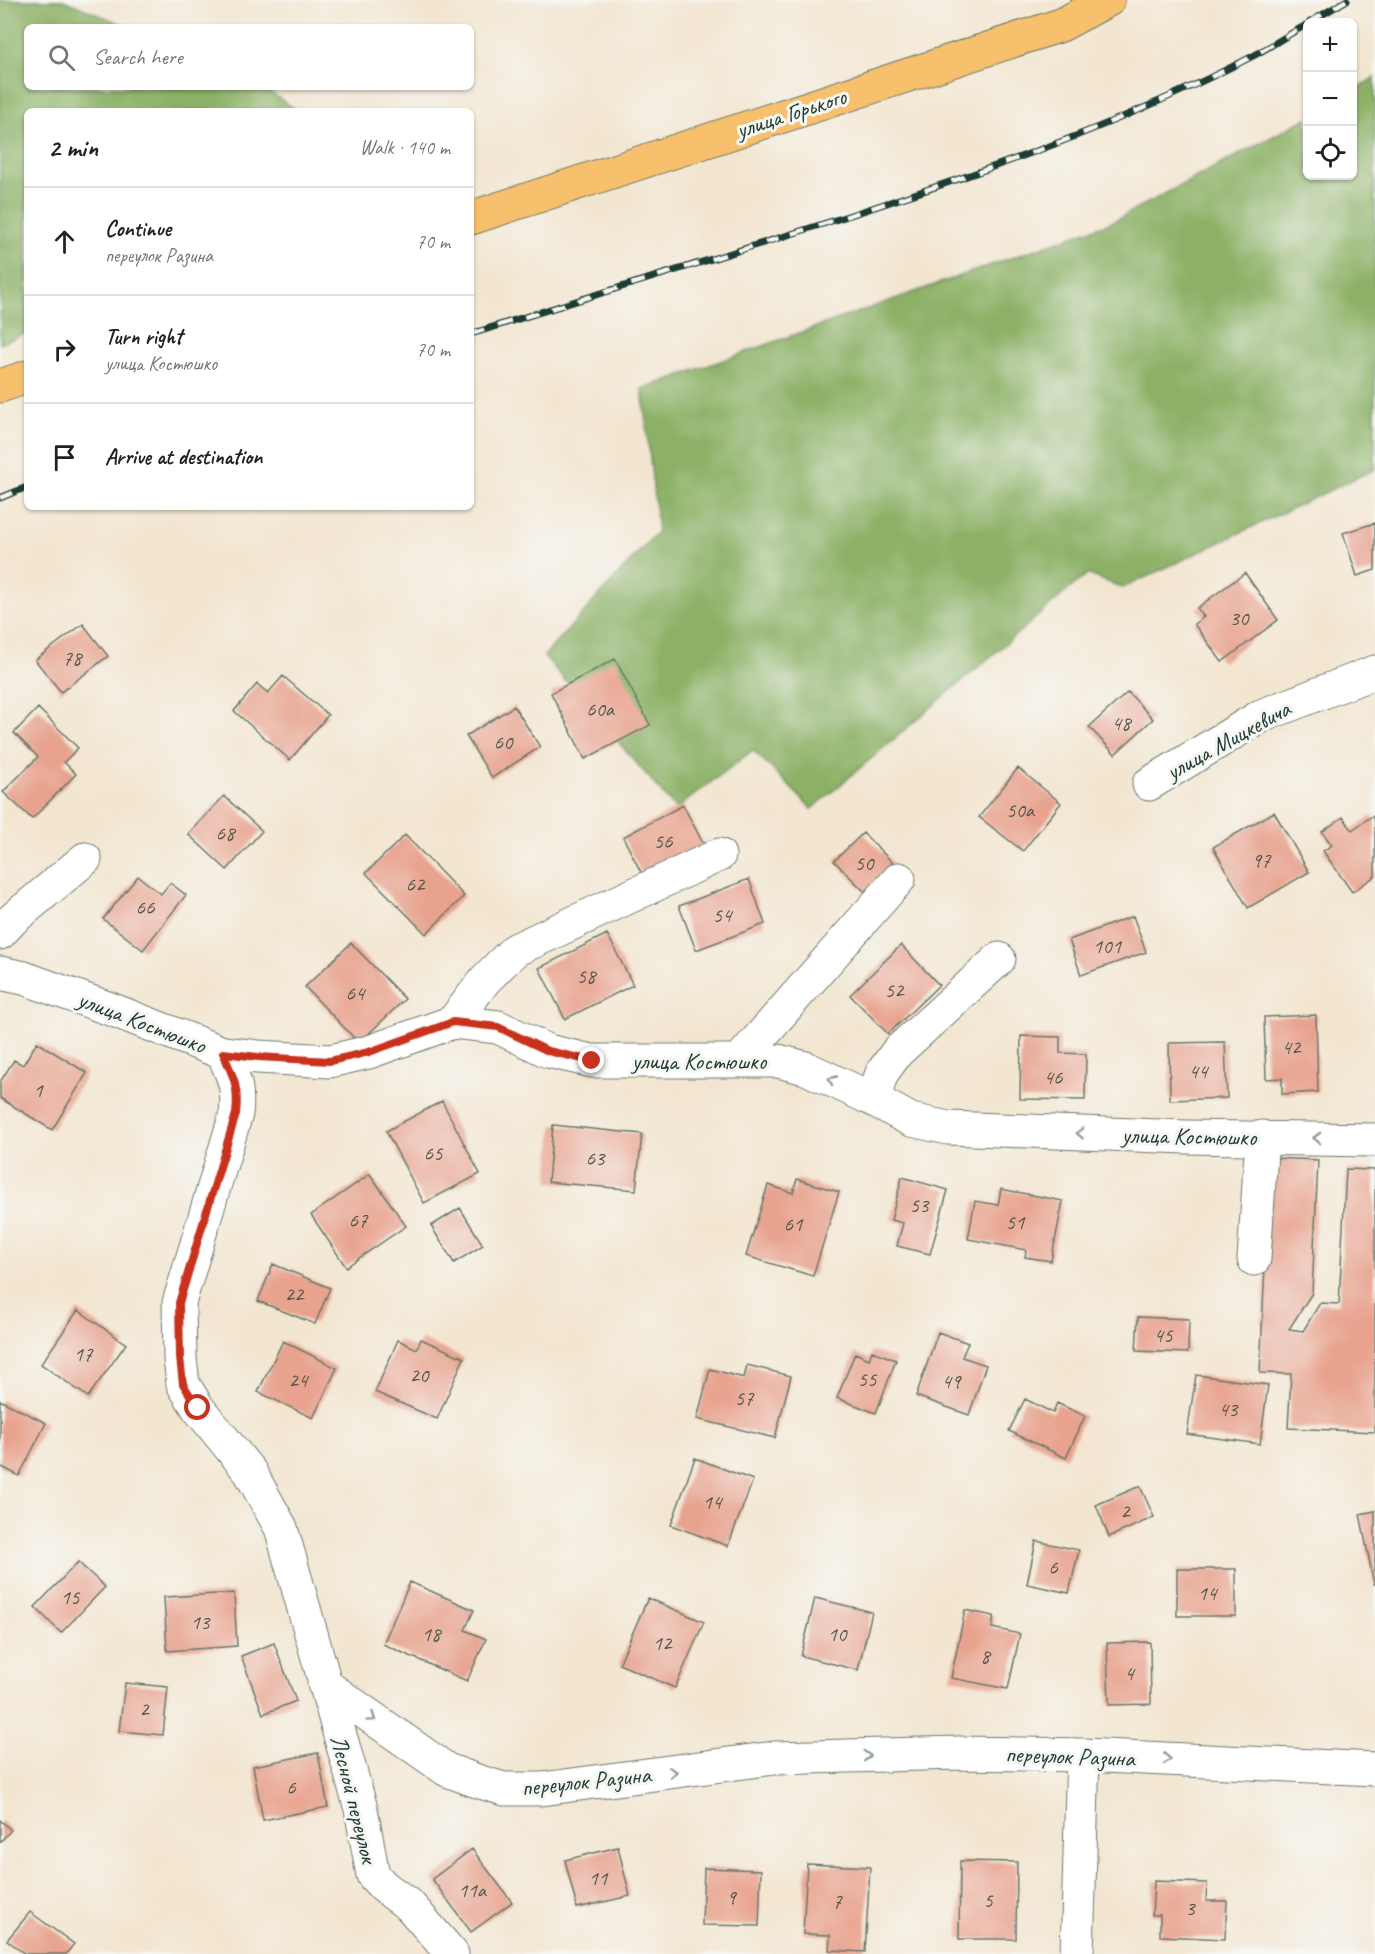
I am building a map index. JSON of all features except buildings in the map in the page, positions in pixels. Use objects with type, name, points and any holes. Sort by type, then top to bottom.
[{"type":"main road","name":"улица Горького","points":[[474,217],[1061,25],[1108,0]]},
{"type":"main road","points":[[0,387],[24,377]]},
{"type":"street","name":"улица Мицкевича","points":[[1149,784],[1261,716],[1375,672]]},
{"type":"street","points":[[453,1022],[485,980],[515,950],[719,855]]},
{"type":"street","points":[[0,933],[13,919],[85,858]]},
{"type":"street","points":[[739,1061],[898,879]]},
{"type":"street","points":[[878,1102],[877,1087],[882,1072],[897,1052],[999,959]]},
{"type":"street","name":"улица Костюшко","points":[[0,973],[24,978],[223,1053],[330,1061],[369,1052],[453,1022],[498,1027],[548,1051],[592,1061],[778,1061],[806,1068],[911,1120],[948,1128],[1187,1137],[1375,1140]]},
{"type":"street","points":[[223,1053],[236,1083],[238,1099],[236,1114],[179,1303],[183,1384],[198,1408],[250,1472],[281,1528],[324,1684]]},
{"type":"street","points":[[1254,1259],[1262,1137]]},
{"type":"street","name":"переулок Разина","points":[[324,1684],[447,1770],[504,1789],[542,1789],[774,1758],[959,1753],[1083,1755],[1375,1769]]},
{"type":"street","name":"Лесной переулок","points":[[324,1684],[361,1809],[373,1875],[383,1886],[410,1906],[452,1954]]},
{"type":"street","points":[[1077,1954],[1083,1755]]},
{"type":"green space","points":[[0,0],[63,0],[122,24],[24,24],[24,90],[266,90],[294,108],[24,108],[24,334],[0,344]]},
{"type":"green space","points":[[1375,77],[1375,469],[1123,588],[1087,574],[812,809],[753,750],[676,809],[544,656],[658,531],[642,389],[1112,222],[1303,120],[1303,180],[1357,180],[1357,89]]},
{"type":"railway","points":[[1317,18],[1347,0]]},
{"type":"railway","points":[[474,333],[835,220],[1027,155],[1164,99],[1253,56],[1303,27]]},
{"type":"railway","points":[[0,498],[24,488]]},
{"type":"route","points":[[198,1408],[183,1384],[179,1303],[236,1114],[238,1099],[236,1083],[223,1053],[330,1061],[369,1052],[453,1022],[498,1027],[548,1051],[592,1061]]}]
